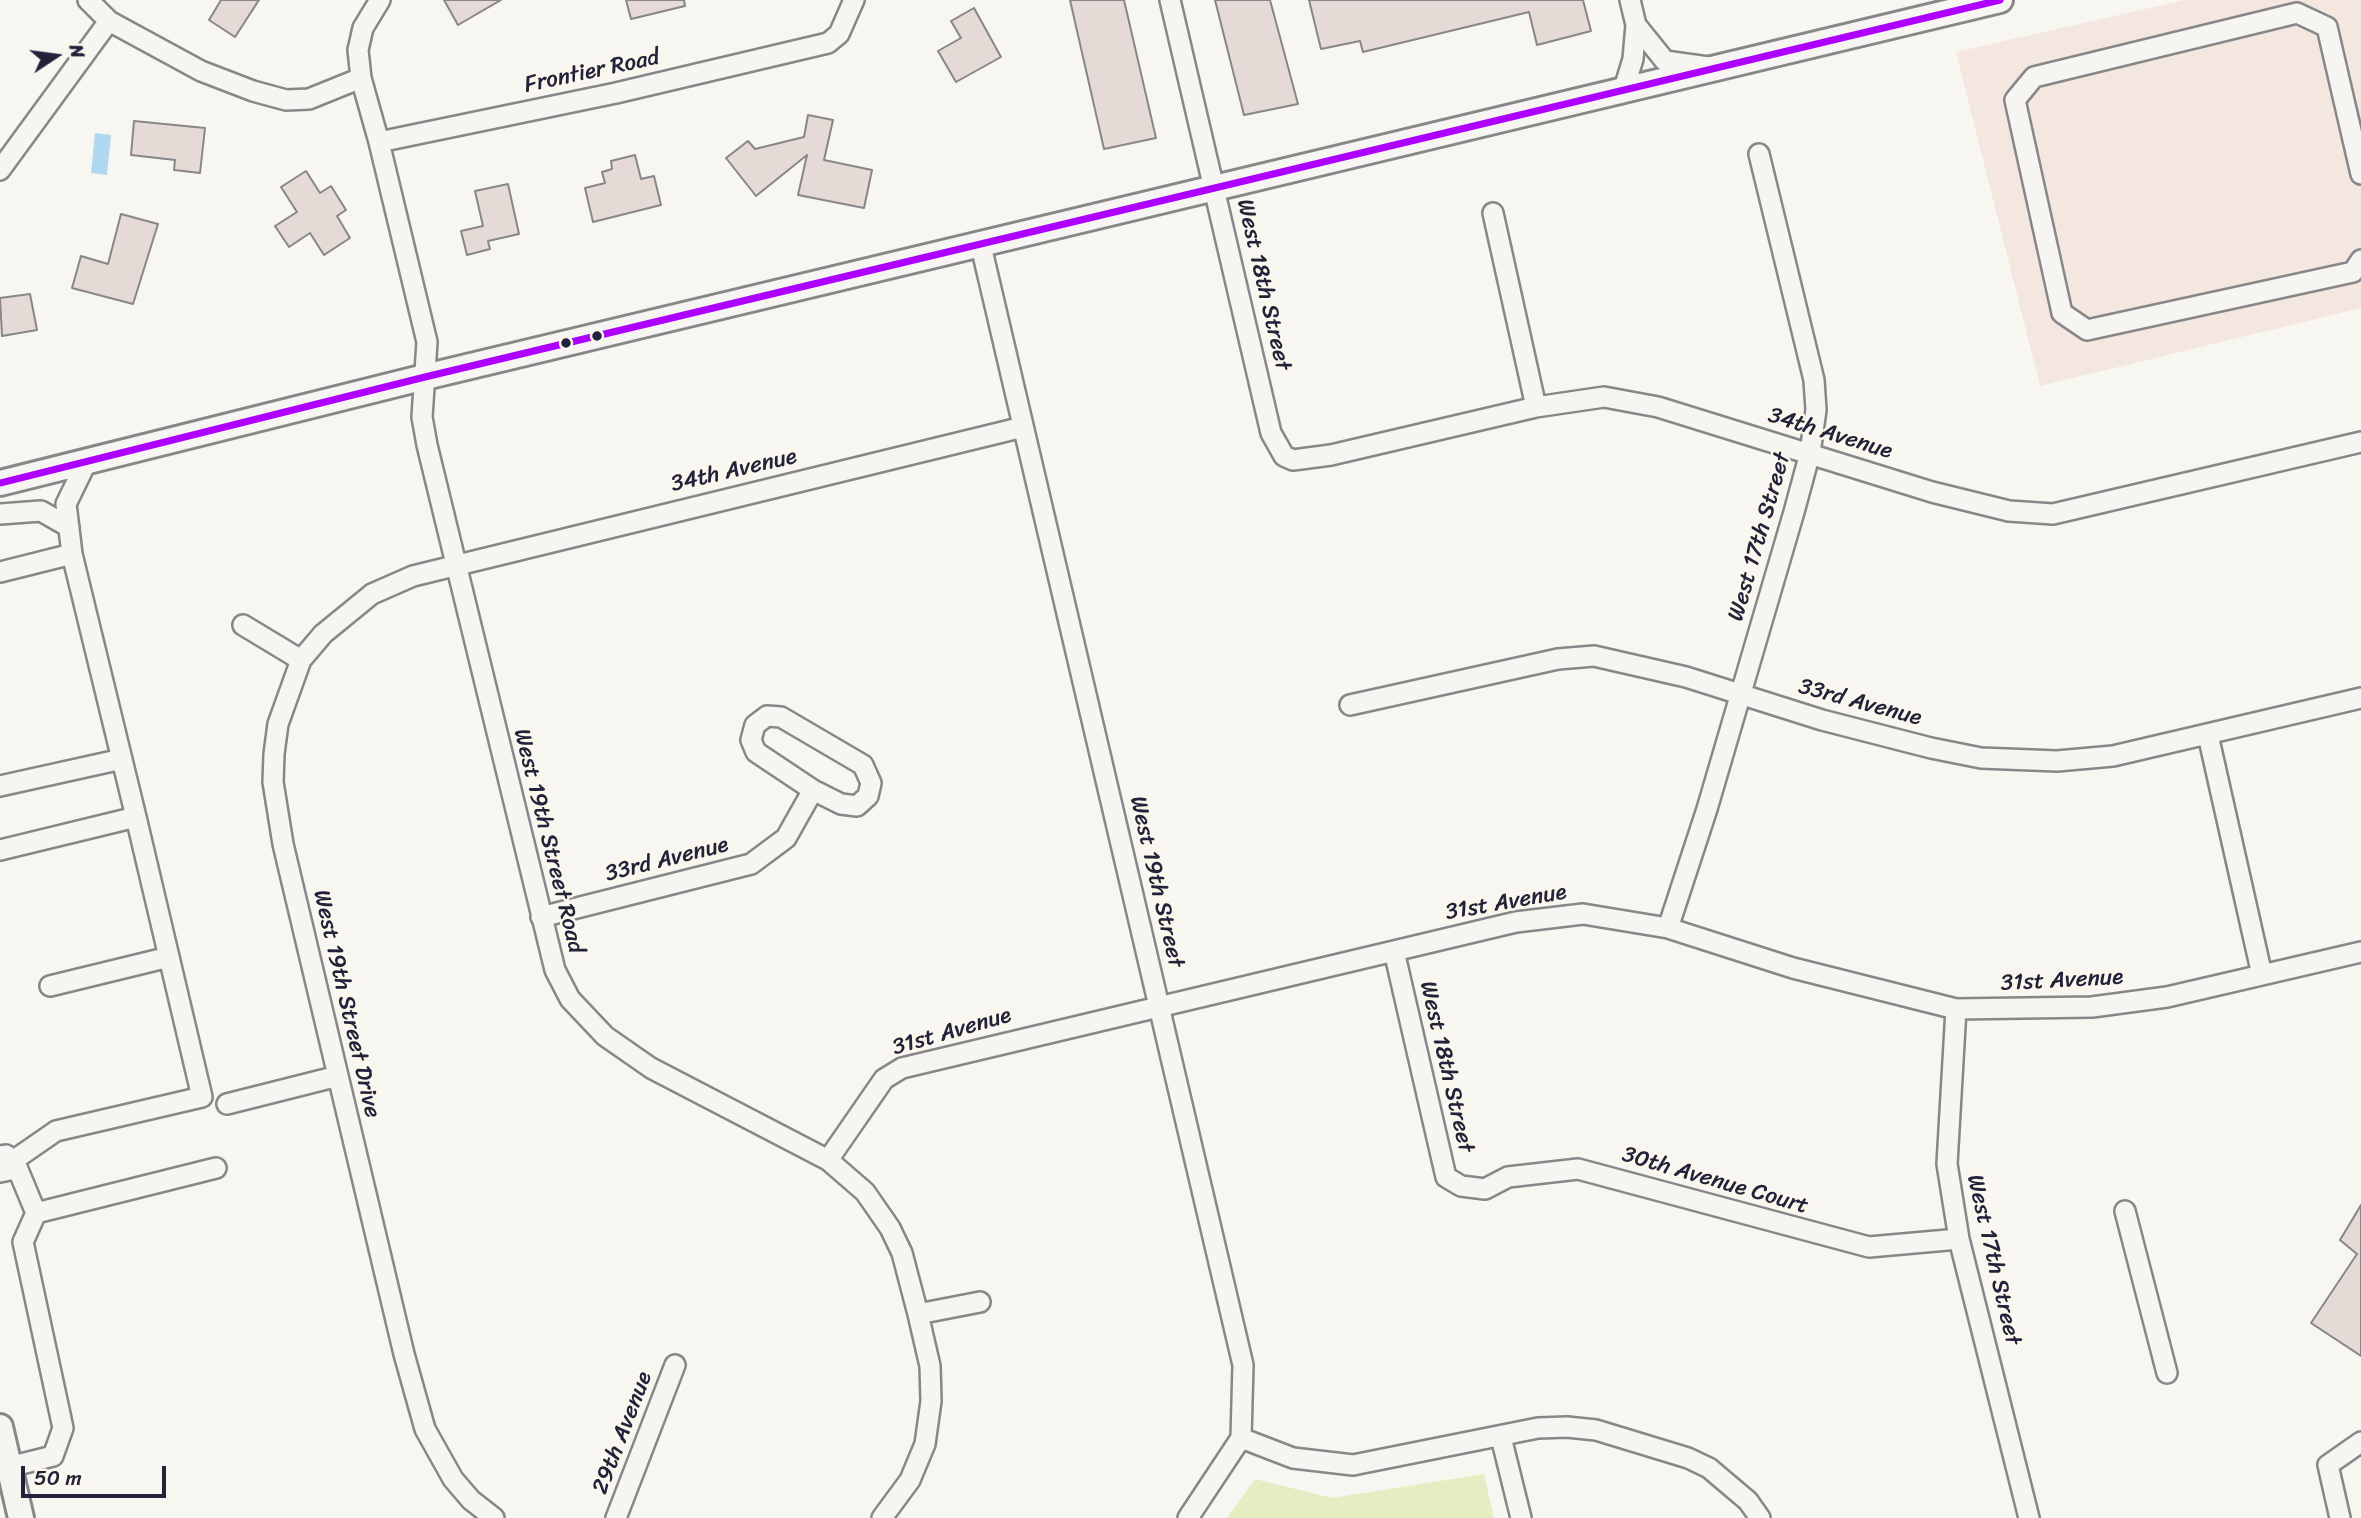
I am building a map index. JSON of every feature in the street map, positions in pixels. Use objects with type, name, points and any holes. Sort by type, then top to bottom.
[{"type":"main road","points":[[0,483],[425,377],[2000,0]]},
{"type":"main road","points":[[0,1427],[21,1518]]},
{"type":"street","points":[[88,0],[108,21],[201,71],[286,100],[318,96],[361,79]]},
{"type":"street","points":[[379,142],[361,79],[358,50],[363,28],[380,0]]},
{"type":"street","name":"Frontier Road","points":[[379,142],[616,93],[828,43],[839,34],[854,0]]},
{"type":"street","name":"West 18th Street","points":[[1170,0],[1271,433],[1284,456]]},
{"type":"street","points":[[1623,92],[1633,60],[1636,25],[1630,0]]},
{"type":"street","points":[[2361,174],[2359,146],[2327,27],[2297,13],[2034,77],[2015,100],[2062,313],[2087,330],[2353,272],[2361,260]]},
{"type":"street","points":[[0,170],[108,21]]},
{"type":"street","points":[[1636,25],[1665,61],[1714,68]]},
{"type":"street","name":"West 19th Street Road","points":[[379,142],[426,342],[422,417],[549,953],[570,999],[605,1036],[651,1068],[828,1160],[865,1192],[890,1228],[902,1253],[930,1366],[929,1421],[925,1444],[910,1480],[882,1518]]},
{"type":"street","name":"West 17th Street","points":[[1668,928],[1810,453],[1816,410],[1814,380],[1759,154]]},
{"type":"street","points":[[1493,213],[1536,407]]},
{"type":"street","name":"West 19th Street","points":[[981,246],[1243,1365],[1241,1438]]},
{"type":"street","name":"34th Avenue","points":[[1284,456],[1306,460],[1331,456],[1536,407],[1578,398],[1604,397],[1631,401],[1958,498],[2009,511],[2053,514],[2361,442]]},
{"type":"street","name":"34th Avenue","points":[[455,563],[1023,427]]},
{"type":"street","points":[[36,1213],[5,1163],[56,1131],[202,1097],[72,554],[66,505],[86,463]]},
{"type":"street","points":[[0,514],[41,511],[69,527]]},
{"type":"street","points":[[0,572],[72,554]]},
{"type":"street","name":"West 19th Street Drive","points":[[455,563],[412,576],[372,594],[323,634],[301,660],[278,724],[273,782],[283,844],[404,1354],[425,1429],[453,1479],[471,1500],[494,1518]]},
{"type":"street","points":[[243,625],[301,660]]},
{"type":"street","name":"33rd Avenue","points":[[1350,705],[1558,659],[1594,656],[1674,674],[1822,720],[1981,758],[2057,761],[2113,756],[2361,698]]},
{"type":"street","points":[[767,716],[781,717],[863,765],[872,783],[868,796],[857,806],[841,804],[813,790],[756,752],[751,740],[755,725],[767,716]]},
{"type":"street","points":[[2208,735],[2262,975]]},
{"type":"street","points":[[0,786],[122,759]]},
{"type":"street","name":"33rd Avenue","points":[[541,917],[751,864],[786,838],[813,790]]},
{"type":"street","points":[[0,850],[136,817]]},
{"type":"street","name":"31st Avenue","points":[[828,1160],[884,1079],[902,1068],[1516,922],[1583,914],[1668,928],[1793,968],[1956,1009],[2092,1007],[2167,997],[2361,952]]},
{"type":"street","name":"West 18th Street","points":[[1394,951],[1446,1177],[1461,1186]]},
{"type":"street","points":[[50,986],[169,957]]},
{"type":"street","name":"West 17th Street","points":[[1956,1009],[1947,1164],[1959,1239],[2029,1518]]},
{"type":"street","points":[[226,1104],[338,1076]]},
{"type":"street","points":[[36,1213],[216,1168]]},
{"type":"street","name":"30th Avenue Court","points":[[1461,1186],[1485,1189],[1508,1177],[1578,1169],[1869,1247],[1959,1239]]},
{"type":"street","points":[[2125,1211],[2167,1373]]},
{"type":"street","points":[[9,1467],[53,1456],[63,1428],[23,1242],[36,1213]]},
{"type":"street","points":[[918,1314],[980,1303]]},
{"type":"street","name":"29th Avenue","points":[[616,1518],[675,1366]]},
{"type":"street","points":[[1188,1518],[1241,1438],[1310,1462],[1353,1465],[1538,1428],[1567,1427],[1621,1436],[1688,1458],[1709,1468],[1748,1501],[1760,1518]]},
{"type":"street","points":[[1501,1437],[1521,1518]]},
{"type":"street","points":[[2340,1518],[2328,1465],[2361,1442]]},
{"type":"shaded area","points":[[2185,0],[2361,0],[2361,308],[2040,386],[1956,52]]},
{"type":"green space","points":[[1484,1474],[1494,1518],[1227,1518],[1255,1479],[1332,1498]]},
{"type":"water","points":[[95,133],[111,135],[107,175],[91,173]]},
{"type":"building","points":[[221,0],[259,0],[235,37],[209,20]]},
{"type":"building","points":[[444,0],[501,0],[458,25]]},
{"type":"building","points":[[626,0],[684,0],[685,6],[631,19]]},
{"type":"building","points":[[1070,0],[1124,0],[1156,138],[1104,149]]},
{"type":"building","points":[[1215,0],[1270,0],[1298,104],[1244,115]]},
{"type":"building","points":[[1309,0],[1583,0],[1591,31],[1537,45],[1529,12],[1363,52],[1360,41],[1321,49]]},
{"type":"building","points":[[974,8],[1001,57],[956,82],[938,51],[961,38],[951,21]]},
{"type":"building","points":[[808,115],[833,120],[824,160],[872,170],[864,208],[798,195],[807,155],[756,196],[726,158],[748,141],[755,149],[804,137]]},
{"type":"building","points":[[134,121],[205,128],[200,173],[174,170],[175,160],[131,155]]},
{"type":"building","points":[[635,155],[641,179],[654,176],[661,205],[593,222],[585,188],[605,183],[602,172],[612,169],[611,161]]},
{"type":"building","points":[[306,171],[320,193],[331,186],[346,210],[337,216],[350,238],[324,255],[310,233],[289,247],[275,226],[297,212],[281,187]]},
{"type":"building","points":[[508,184],[519,234],[488,241],[490,249],[467,255],[461,231],[483,226],[475,191]]},
{"type":"building","points":[[121,214],[158,224],[133,304],[72,288],[81,256],[108,264]]},
{"type":"building","points":[[30,294],[37,330],[2,336],[0,298]]},
{"type":"building","points":[[2361,1205],[2361,1356],[2311,1323],[2357,1254],[2340,1240]]},
{"type":"transit line","points":[[0,483],[425,377],[2000,0]]}]
